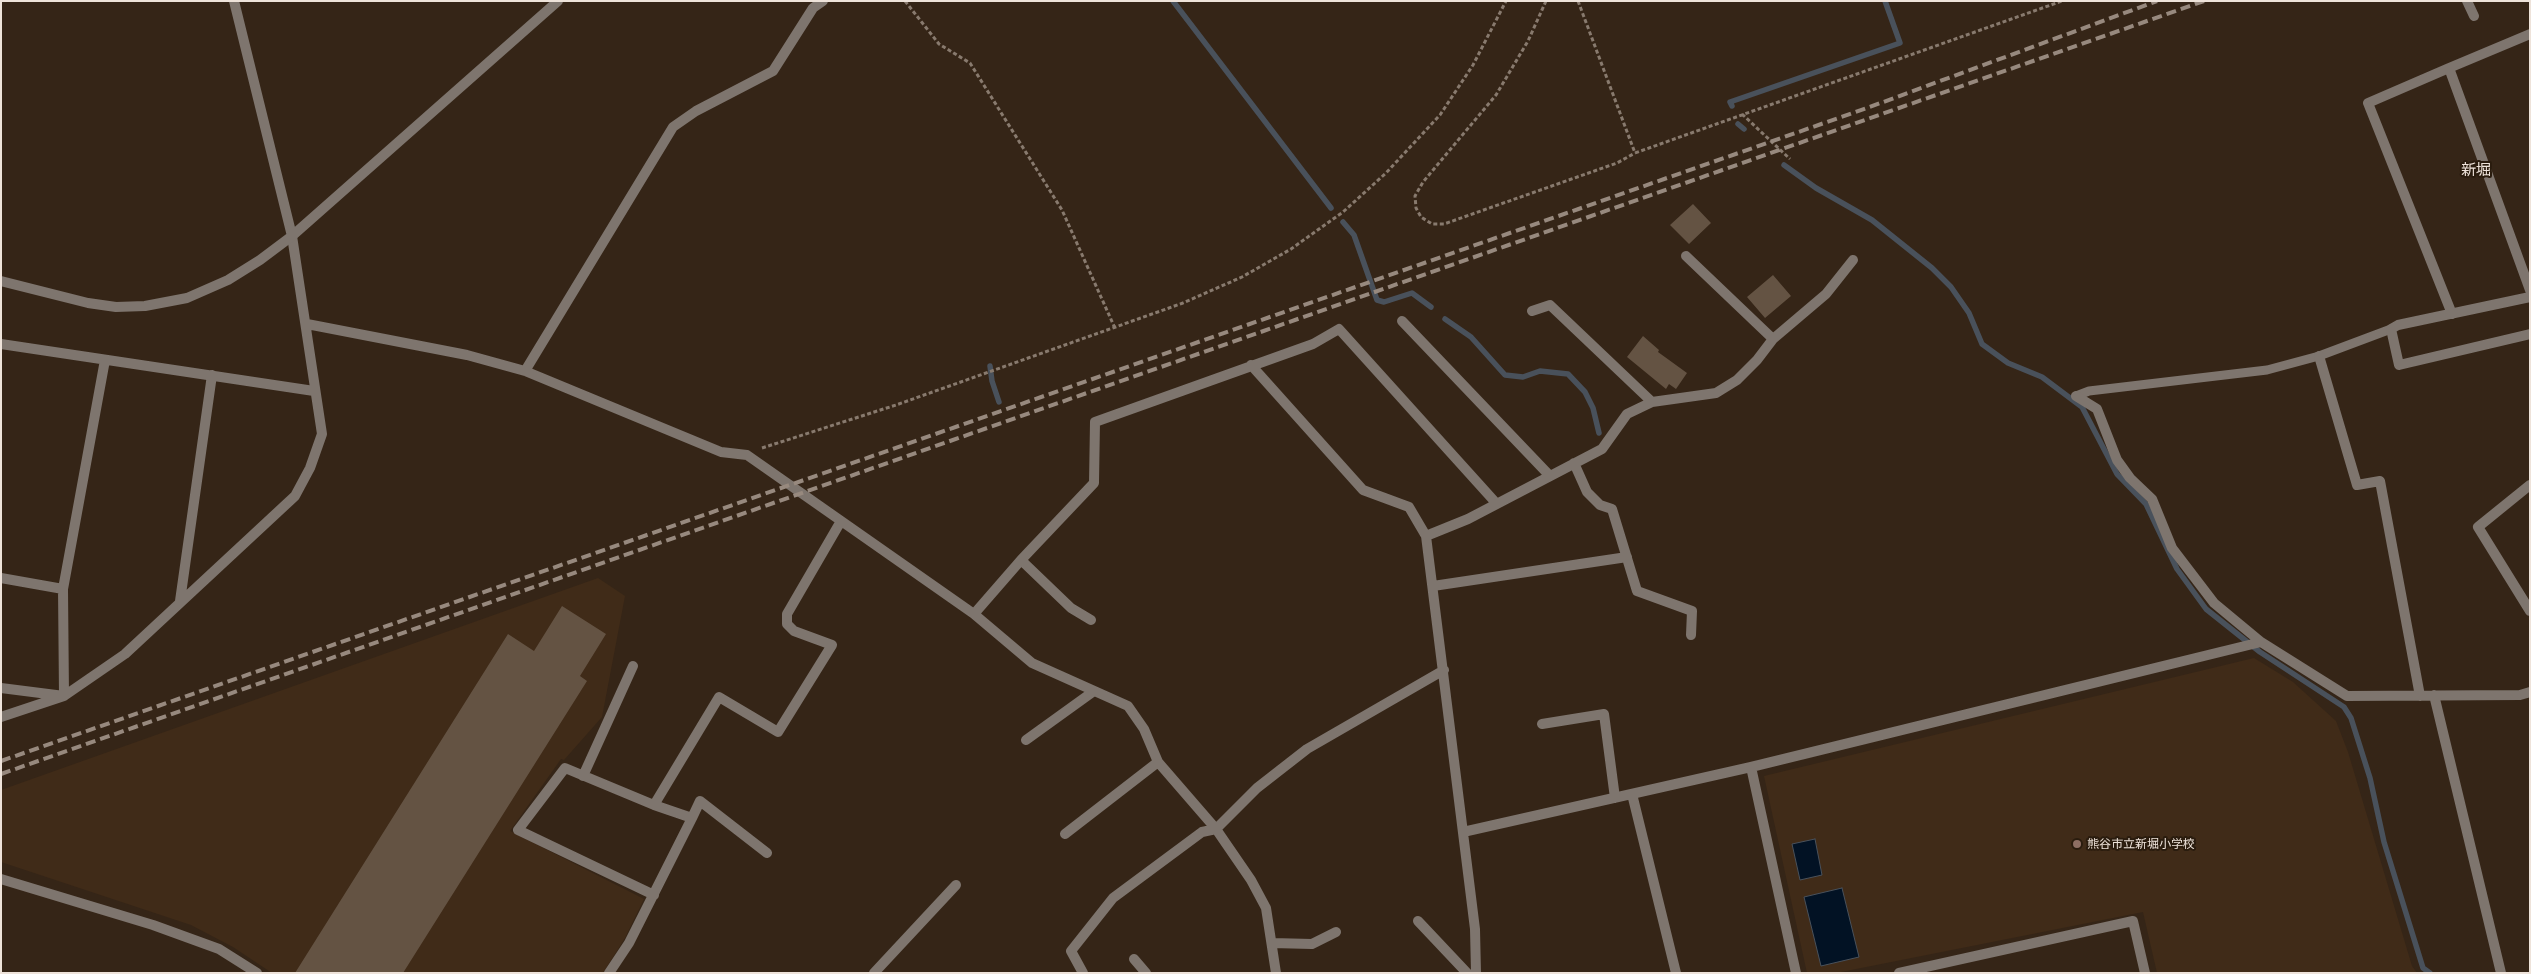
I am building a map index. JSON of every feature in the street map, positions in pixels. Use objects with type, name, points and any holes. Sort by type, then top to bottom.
[{"type":"street","points":[[1,717],[64,696],[125,654],[295,496],[310,468],[322,434],[314,391],[307,324],[292,236],[234,1]]},
{"type":"street","points":[[1,281],[88,303],[144,306],[187,298],[228,280],[260,260],[292,236],[558,1]]},
{"type":"street","points":[[525,371],[673,127],[696,111],[774,71],[812,5],[823,1]]},
{"type":"street","points":[[2467,1],[2474,16]]},
{"type":"street","points":[[2452,314],[2368,103],[2530,34]]},
{"type":"street","points":[[2449,68],[2530,290]]},
{"type":"street","points":[[1686,256],[1774,338]]},
{"type":"street","points":[[1426,536],[1468,519],[1602,449],[1627,414],[1652,402],[1716,393],[1737,380],[1758,360],[1774,338],[1826,294],[1853,260]]},
{"type":"street","points":[[2530,297],[2398,325],[2391,329],[2399,364],[2530,334]]},
{"type":"street","points":[[1532,311],[1550,305],[1652,402]]},
{"type":"street","points":[[1402,321],[1550,476]]},
{"type":"street","points":[[307,324],[467,354],[525,371],[721,452],[747,454],[974,614],[1032,663],[1128,706],[1144,729],[1158,762],[1216,830],[1251,880],[1266,908],[1276,973]]},
{"type":"street","points":[[974,614],[1021,560],[1094,483],[1095,422],[1313,344],[1339,329],[1496,504]]},
{"type":"street","points":[[1,344],[314,391]]},
{"type":"street","points":[[2319,356],[2357,485],[2380,481],[2420,696]]},
{"type":"street","points":[[64,696],[63,589],[105,360]]},
{"type":"street","points":[[1251,365],[1363,490],[1409,507],[1426,536],[1475,929],[1476,973]]},
{"type":"street","points":[[180,601],[212,375]]},
{"type":"street","points":[[2076,396],[2097,409],[2117,460],[2130,478],[2152,499],[2172,548],[2214,603],[2260,642],[2348,696],[2520,695],[2530,692]]},
{"type":"street","points":[[1574,463],[1587,492],[1600,505],[1612,509],[1637,591],[1692,611],[1691,636]]},
{"type":"street","points":[[2530,485],[2478,527],[2530,611]]},
{"type":"street","points":[[654,805],[720,697],[778,732],[832,644],[794,631],[787,624],[787,614],[840,521]]},
{"type":"street","points":[[1433,586],[1627,557]]},
{"type":"street","points":[[1021,560],[1071,608],[1091,620]]},
{"type":"street","points":[[1,578],[63,589]]},
{"type":"street","points":[[1463,832],[1751,767],[2260,642]]},
{"type":"street","points":[[583,776],[633,666]]},
{"type":"street","points":[[1083,973],[1071,950],[1113,898],[1202,832],[1216,830],[1258,788],[1307,749],[1444,670]]},
{"type":"street","points":[[1,688],[64,696]]},
{"type":"street","points":[[1026,740],[1094,691]]},
{"type":"street","points":[[2434,696],[2501,973]]},
{"type":"street","points":[[1542,724],[1604,714],[1615,798]]},
{"type":"street","points":[[1065,834],[1158,762]]},
{"type":"street","points":[[1751,767],[1796,973]]},
{"type":"street","points":[[654,895],[518,830],[565,768],[654,805],[692,818]]},
{"type":"street","points":[[1632,794],[1676,973]]},
{"type":"street","points":[[609,973],[629,944],[700,801],[767,853]]},
{"type":"street","points":[[1,879],[161,928],[219,949],[257,973]]},
{"type":"street","points":[[874,973],[956,885]]},
{"type":"street","points":[[1418,921],[1467,973]]},
{"type":"street","points":[[1904,972],[2133,921],[2145,973]]},
{"type":"street","points":[[1272,943],[1312,944],[1336,932]]},
{"type":"street","points":[[1134,959],[1146,973]]},
{"type":"lane","points":[[2076,396],[2089,391],[2267,370],[2319,356],[2391,329]]},
{"type":"path","points":[[904,1],[939,44],[970,62],[1062,210],[1114,326]]},
{"type":"path","points":[[747,454],[1184,303],[1242,277],[1291,249],[1343,212],[1386,172],[1440,114],[1473,65],[1506,1]]},
{"type":"path","points":[[1546,1],[1528,41],[1496,95],[1423,182],[1415,196],[1416,208],[1421,217],[1432,224],[1444,224],[1617,163],[1634,153],[2062,1]]},
{"type":"path","points":[[1578,1],[1634,153]]},
{"type":"path","points":[[1742,114],[1790,159]]},
{"type":"shaded area","points":[[598,578],[625,596],[602,717],[564,760],[561,759],[510,831],[644,899],[625,938],[603,973],[272,973],[233,947],[191,925],[1,862],[1,790]]},
{"type":"shaded area","name":"熊谷市立新堀小学校","points":[[2254,658],[2293,682],[2336,721],[2348,752],[2412,966],[2417,973],[2157,973],[2143,912],[1836,973],[1807,973],[1764,776]]},
{"type":"water","points":[[1815,839],[1822,875],[1800,880],[1792,844]]},
{"type":"water","points":[[1842,888],[1859,957],[1821,966],[1804,897]]},
{"type":"building","points":[[1693,204],[1711,223],[1689,244],[1670,225]]},
{"type":"building","points":[[1773,275],[1791,296],[1765,318],[1747,297]]},
{"type":"building","points":[[1643,336],[1659,350],[1658,352],[1687,373],[1676,389],[1669,384],[1666,389],[1627,357]]},
{"type":"building","points":[[562,606],[606,634],[580,676],[587,681],[403,973],[295,973],[508,634],[534,651]]},
{"type":"waterway","points":[[1173,1],[1331,208]]},
{"type":"waterway","points":[[1732,106],[1730,102],[1900,43],[1885,1]]},
{"type":"waterway","points":[[1738,124],[1744,129]]},
{"type":"waterway","points":[[1784,165],[1816,188],[1872,220],[1932,268],[1951,287],[1969,313],[1982,344],[2008,363],[2042,377],[2082,407],[2117,474],[2146,504],[2177,569],[2206,609],[2260,652],[2344,707],[2351,718],[2370,778],[2384,842],[2423,968],[2430,973]]},
{"type":"waterway","points":[[1343,222],[1354,235],[1377,300],[1384,302],[1412,293],[1431,307]]},
{"type":"waterway","points":[[1445,319],[1471,337],[1505,375],[1523,377],[1540,371],[1568,374],[1585,392],[1593,408],[1599,433]]},
{"type":"waterway","points":[[990,366],[992,381],[999,402]]},
{"type":"railway","points":[[1,761],[1867,108],[2157,1]]},
{"type":"railway","points":[[1,774],[2204,1]]},
{"type":"place","name":"熊谷市立新堀小学校","points":[[2077,844]]},
{"type":"district","name":"新堀","points":[[2476,170]]}]
